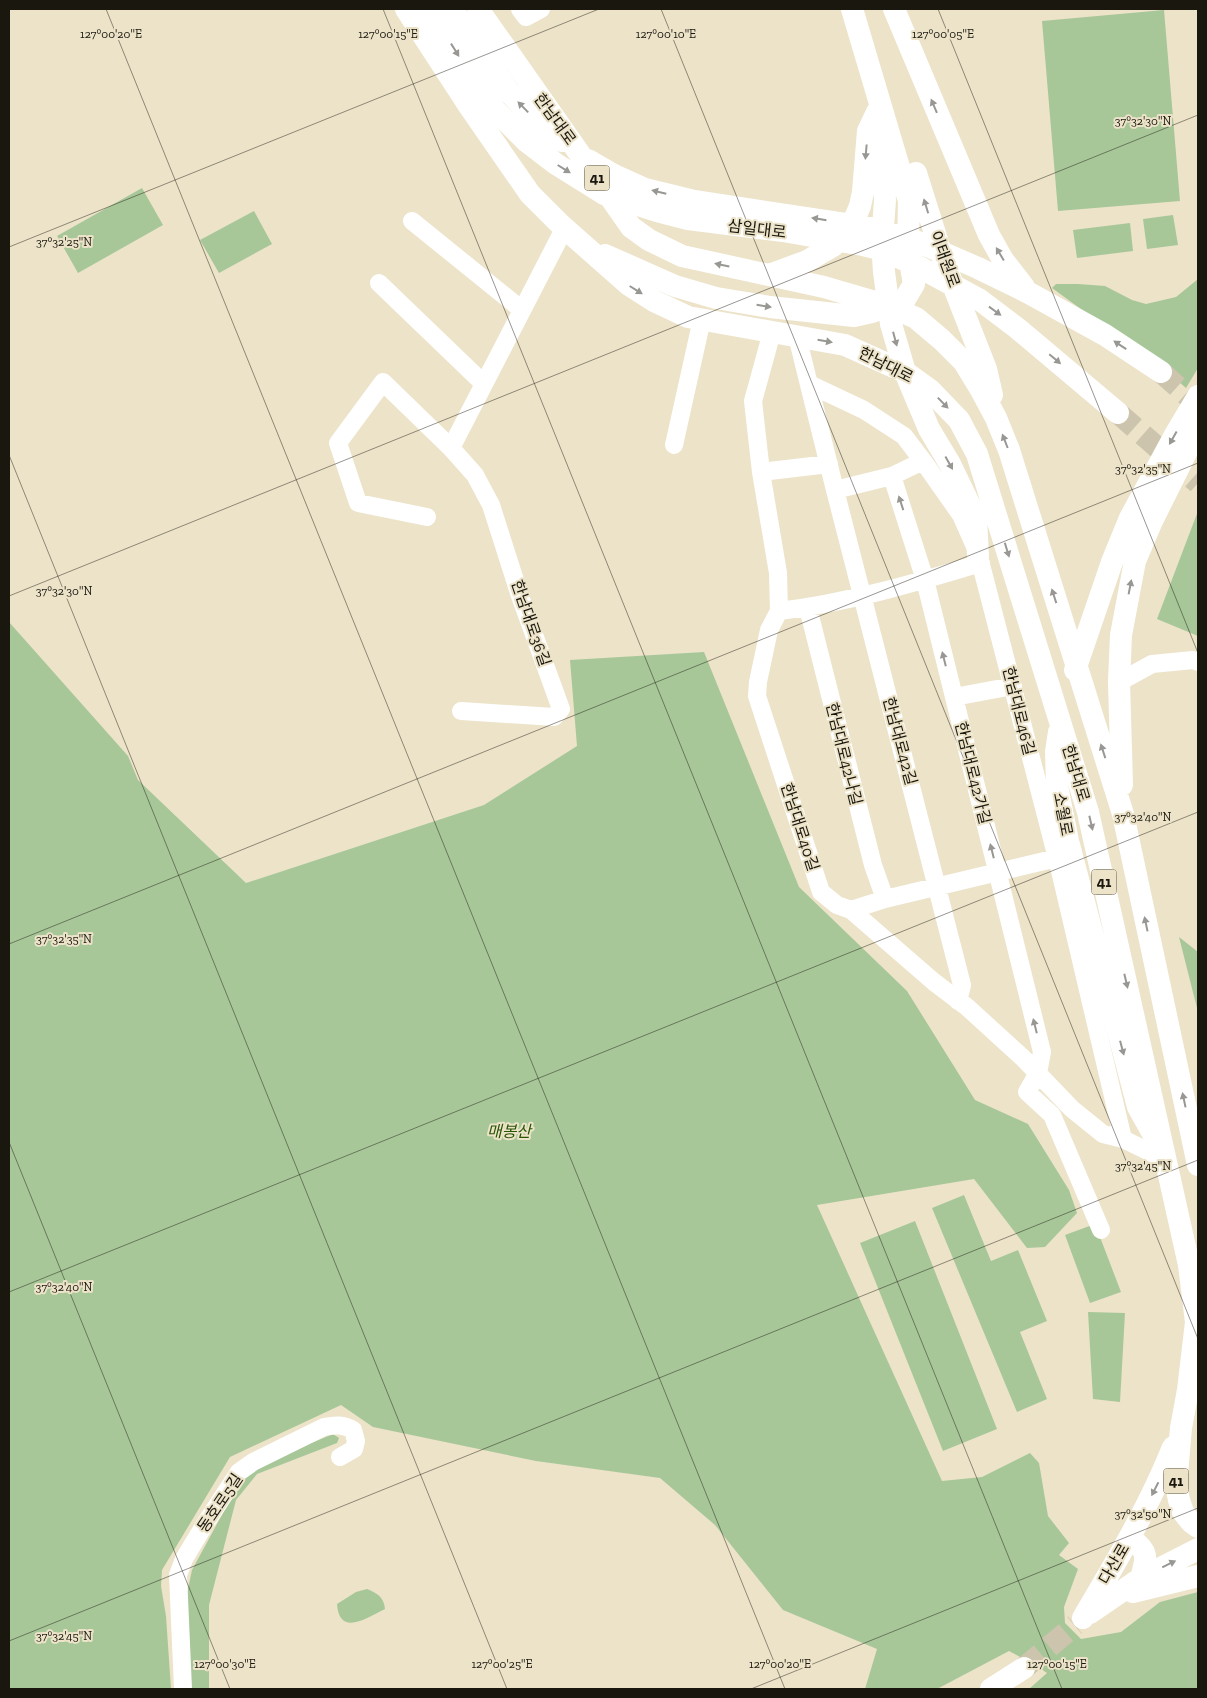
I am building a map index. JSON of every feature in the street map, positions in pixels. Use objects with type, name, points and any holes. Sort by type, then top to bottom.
[{"type":"main road","name":"한남대로","points":[[406,9],[469,106],[530,194],[564,229],[629,285],[646,296],[688,316],[845,345],[905,372],[930,390],[959,420],[977,454],[1088,812],[1189,1265],[1196,1322],[1188,1390],[1189,1422],[1176,1486],[1178,1500],[1183,1512],[1198,1527]]},
{"type":"main road","name":"삼일대로","points":[[429,9],[495,110],[526,141],[556,164],[604,194],[688,219],[783,231],[879,249],[936,275],[980,300],[1018,328],[1118,413]]},
{"type":"main road","name":"삼일대로","points":[[452,9],[509,92],[538,123],[583,157],[614,175],[645,189],[694,201],[872,228],[918,242],[1021,289],[1106,335],[1161,372]]},
{"type":"main road","name":"한남대로","points":[[478,9],[631,226],[649,240],[682,256],[824,287],[889,306],[916,318],[964,362],[996,418],[1012,460],[1123,814],[1198,1165]]},
{"type":"main road","name":"이태원로","points":[[852,9],[909,201],[908,250],[914,284],[905,299],[889,306]]},
{"type":"main road","points":[[894,9],[989,235],[1021,289]]},
{"type":"main road","points":[[770,275],[807,261],[833,246],[850,230],[860,206],[863,192],[868,131],[880,106]]},
{"type":"main road","name":"이태원로","points":[[880,106],[886,200],[882,241],[891,324],[905,372],[929,429],[950,464],[976,518],[979,560]]},
{"type":"main road","name":"이태원로","points":[[880,106],[911,159],[944,262],[986,369],[996,418]]},
{"type":"main road","points":[[886,200],[893,207],[900,207],[909,201]]},
{"type":"main road","name":"한남대로","points":[[585,247],[675,286],[716,298],[770,307],[854,316],[889,306]]},
{"type":"main road","name":"소월로","points":[[1165,1158],[1138,1107],[1068,841],[1057,786],[1056,752],[1060,726],[1071,683],[1112,562],[1130,518],[1198,396]]},
{"type":"main road","points":[[1123,814],[1119,682],[1121,635],[1135,561],[1152,521],[1198,429]]},
{"type":"main road","name":"다산로","points":[[1079,1621],[1130,1538],[1189,1422]]},
{"type":"main road","points":[[1130,1538],[1141,1546],[1145,1553],[1146,1562],[1141,1578]]},
{"type":"main road","name":"다산로","points":[[1079,1621],[1141,1578],[1198,1549]]},
{"type":"main road","points":[[1079,1621],[1135,1592],[1198,1576]]},
{"type":"main road","points":[[990,1689],[1024,1668]]},
{"type":"street","points":[[520,9],[526,17],[541,9]]},
{"type":"street","points":[[412,221],[522,310]]},
{"type":"street","points":[[451,448],[564,229]]},
{"type":"street","points":[[379,283],[484,384]]},
{"type":"street","points":[[674,445],[702,319]]},
{"type":"street","name":"한남대로40길","points":[[772,332],[753,401],[761,472],[778,573],[779,611],[770,630],[758,682],[757,696],[821,892],[837,905],[851,910],[958,1001],[1023,1058],[1072,1109],[1103,1134],[1123,1139],[1165,1158]]},
{"type":"street","name":"한남대로42길","points":[[797,336],[962,985],[958,1001]]},
{"type":"street","name":"한남대로36길","points":[[427,516],[358,503],[338,443],[383,382],[451,448],[475,475],[491,505],[520,596],[561,709],[554,717],[461,710]]},
{"type":"street","name":"한남대로46길","points":[[809,384],[864,410],[904,436],[924,461],[961,515],[979,560],[1013,686],[1057,858],[1123,1139]]},
{"type":"street","points":[[835,490],[892,476],[924,461]]},
{"type":"street","points":[[761,472],[829,464]]},
{"type":"street","name":"한남대로42가길","points":[[892,476],[925,580],[1042,1052],[1038,1073],[1027,1092],[1052,1115],[1101,1230]]},
{"type":"street","points":[[779,611],[808,608],[925,580],[979,560]]},
{"type":"street","name":"한남대로42나길","points":[[808,608],[870,855],[885,900]]},
{"type":"street","points":[[1119,682],[1152,664],[1193,660],[1198,662]]},
{"type":"street","points":[[954,697],[1013,686]]},
{"type":"street","points":[[851,910],[1057,858]]},
{"type":"street","name":"동호로5길","points":[[183,1689],[178,1575],[184,1559],[239,1472],[253,1462],[324,1428],[336,1425],[346,1426],[353,1430],[355,1437],[354,1449],[340,1457]]},
{"type":"green space","points":[[1164,10],[1180,201],[1058,211],[1042,21]]},
{"type":"green space","points":[[142,188],[163,225],[78,273],[57,236]]},
{"type":"green space","points":[[254,211],[272,244],[219,273],[200,240]]},
{"type":"green space","points":[[1173,215],[1178,245],[1147,249],[1143,219]]},
{"type":"green space","points":[[1130,223],[1133,251],[1077,258],[1073,230]]},
{"type":"green space","points":[[1198,279],[1198,368],[1186,388],[1169,373],[1052,288],[1056,284],[1105,286],[1132,300],[1146,304],[1176,297]]},
{"type":"green space","points":[[1198,511],[1198,636],[1157,619]]},
{"type":"green space","name":"매봉산","points":[[9,622],[128,756],[138,780],[246,883],[484,805],[577,746],[570,660],[704,652],[799,887],[907,991],[975,1100],[1028,1124],[1069,1190],[1077,1213],[1045,1247],[1027,1248],[974,1179],[817,1205],[942,1481],[982,1477],[1030,1453],[1039,1463],[1048,1516],[1069,1543],[1059,1555],[1078,1569],[1064,1607],[1065,1623],[1081,1639],[1121,1632],[1160,1602],[1198,1592],[1198,1689],[1029,1689],[1047,1673],[1009,1651],[937,1689],[865,1689],[877,1649],[783,1610],[715,1525],[660,1478],[536,1461],[373,1427],[341,1405],[230,1457],[162,1570],[161,1586],[166,1616],[171,1689],[9,1689]]},
{"type":"green space","points":[[1179,937],[1198,952],[1198,1012]]},
{"type":"green space","points":[[964,1195],[991,1261],[1018,1250],[1047,1321],[1020,1332],[1047,1399],[1017,1412],[932,1208]]},
{"type":"green space","points":[[915,1221],[997,1429],[943,1451],[860,1243]]},
{"type":"green space","points":[[1095,1224],[1121,1292],[1090,1303],[1065,1235]]},
{"type":"green space","points":[[1088,1312],[1125,1313],[1120,1402],[1093,1399]]},
{"type":"green space","points":[[333,1434],[339,1438],[337,1443],[257,1474],[236,1500],[209,1605],[209,1689],[189,1689],[186,1598],[192,1570],[237,1487],[256,1466]]},
{"type":"green space","points":[[367,1589],[379,1596],[383,1601],[385,1609],[355,1622],[343,1620],[339,1614],[337,1604],[356,1592]]},
{"type":"tunnel","points":[[1161,372],[1198,405]]},
{"type":"tunnel","points":[[1118,413],[1198,483]]},
{"type":"tunnel","points":[[1024,1668],[1075,1625]]}]
